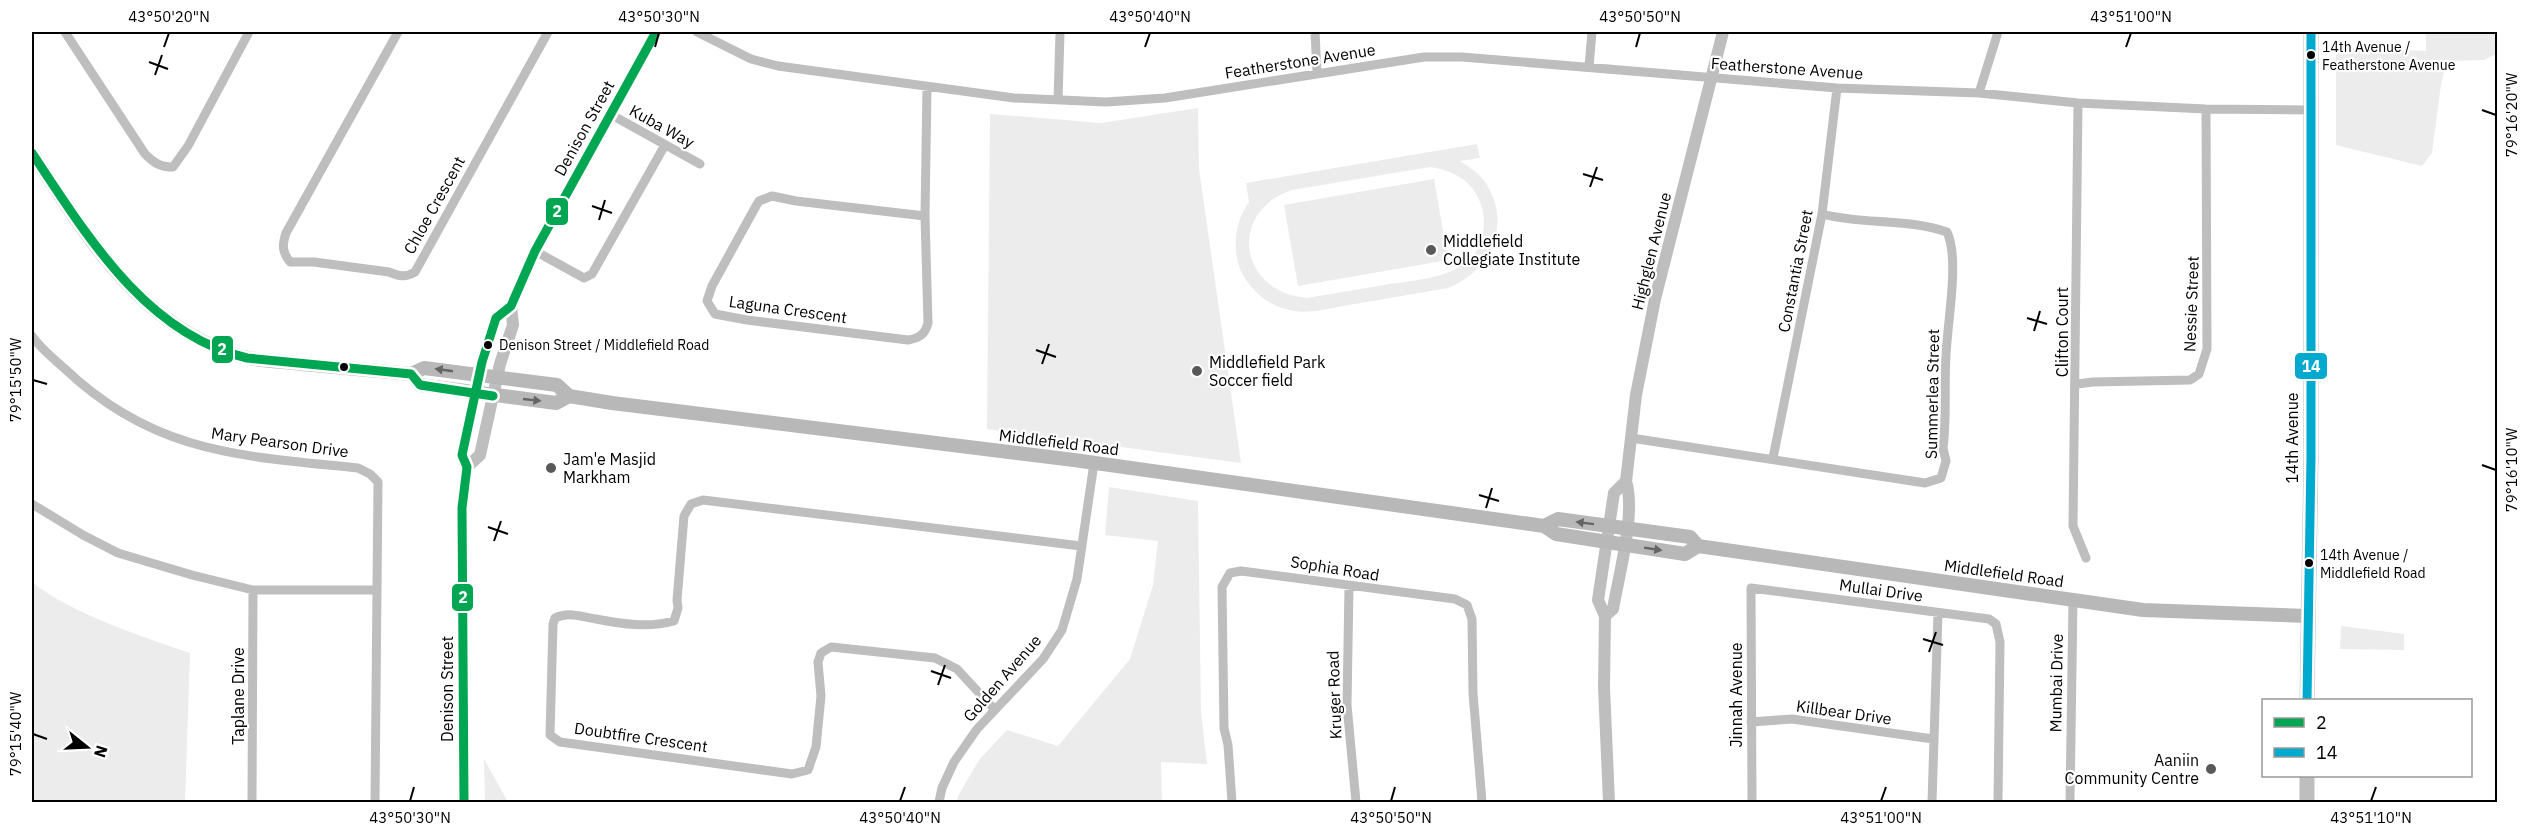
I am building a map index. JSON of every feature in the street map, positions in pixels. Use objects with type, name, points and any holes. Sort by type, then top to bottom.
[{"type":"main road","name":"14th Avenue","points":[[2307,699],[2311,457],[2311,32]]},
{"type":"main road","name":"Middlefield Road","points":[[32,153],[92,243],[120,278],[158,312],[195,338],[231,353],[270,361],[411,374],[424,368],[479,374],[557,385],[569,396],[634,406],[1094,463],[1544,526],[1556,534],[1685,554],[1698,546],[2143,610],[2307,616]]},
{"type":"main road","name":"Middlefield Road","points":[[411,374],[420,386],[556,403],[569,396]]},
{"type":"main road","name":"Middlefield Road","points":[[1544,526],[1558,519],[1690,537],[1698,546]]},
{"type":"main road","points":[[2307,777],[2307,802]]},
{"type":"street","points":[[65,32],[145,154],[153,163],[165,167],[173,167],[184,152],[249,32]]},
{"type":"street","name":"Chloe Crescent","points":[[398,32],[286,233],[282,245],[290,262],[314,262],[389,272],[400,276],[409,276],[415,272],[548,32]]},
{"type":"street","name":"Denison Street","points":[[464,802],[462,507],[467,467],[462,455],[479,374],[496,318],[511,306],[535,251],[656,32]]},
{"type":"street","name":"Featherstone Avenue","points":[[697,32],[751,59],[778,66],[1014,98],[1106,102],[1165,98],[1317,72],[1424,57],[1485,59],[1837,88],[1979,93],[2078,103],[2206,109],[2312,110]]},
{"type":"street","points":[[1058,100],[1060,32]]},
{"type":"street","points":[[1315,32],[1317,72]]},
{"type":"street","points":[[1589,67],[1592,32]]},
{"type":"street","name":"Highglen Avenue","points":[[1605,616],[1613,609],[1624,544],[1630,494],[1626,481],[1636,395],[1655,299],[1723,32]]},
{"type":"street","points":[[1979,93],[1998,32]]},
{"type":"street","name":"Laguna Crescent","points":[[925,216],[796,201],[772,196],[765,198],[756,207],[712,286],[707,302],[715,314],[726,317],[896,338],[918,338],[922,335],[928,322],[925,216],[927,87]]},
{"type":"street","name":"Constantia Street","points":[[1773,458],[1821,214],[1837,88]]},
{"type":"street","name":"Clifton Court","points":[[2078,103],[2077,384],[2073,526],[2086,558]]},
{"type":"street","name":"Nessie Street","points":[[2077,384],[2190,380],[2199,375],[2204,363],[2209,322],[2206,109]]},
{"type":"street","name":"Kuba Way","points":[[610,114],[700,164]]},
{"type":"street","points":[[535,251],[584,279],[592,274],[665,144]]},
{"type":"street","name":"Summerlea Street","points":[[1631,438],[1925,483],[1941,478],[1946,461],[1943,447],[1946,357],[1953,263],[1951,240],[1947,232],[1918,224],[1871,222],[1821,214]]},
{"type":"street","name":"Denison Street","points":[[467,467],[480,455],[497,377],[513,325],[511,306]]},
{"type":"street","name":"Mary Pearson Drive","points":[[32,336],[83,387],[125,414],[183,442],[221,452],[254,457],[358,468],[370,474],[378,482],[375,802]]},
{"type":"street","name":"Golden Avenue","points":[[939,802],[954,762],[994,709],[1043,659],[1062,630],[1077,579],[1094,463]]},
{"type":"street","name":"Highglen Avenue","points":[[1609,802],[1604,687],[1605,616],[1598,600],[1614,493],[1626,481]]},
{"type":"street","name":"Doubtfire Crescent","points":[[994,709],[957,669],[935,658],[831,647],[821,653],[818,662],[821,696],[816,747],[808,770],[792,774],[560,742],[550,735],[553,624],[555,618],[569,614],[644,625],[663,626],[674,621],[678,608],[676,600],[684,516],[691,504],[703,500],[1082,546]]},
{"type":"street","points":[[32,504],[118,553],[154,565],[253,590],[376,590]]},
{"type":"street","name":"Sophia Road","points":[[1232,802],[1223,712],[1222,586],[1225,579],[1234,571],[1331,581],[1349,586],[1455,599],[1467,605],[1472,619],[1473,693],[1482,802]]},
{"type":"street","name":"Kruger Road","points":[[1349,586],[1347,705],[1356,802]]},
{"type":"street","name":"Mullai Drive","points":[[1751,588],[1989,620],[1996,624],[2000,642],[1998,802]]},
{"type":"street","name":"Jinnah Avenue","points":[[1751,588],[1752,802]]},
{"type":"street","name":"Taplane Drive","points":[[252,802],[253,590]]},
{"type":"street","name":"Mumbai Drive","points":[[2070,802],[2073,600]]},
{"type":"street","points":[[1932,802],[1938,613]]},
{"type":"street","name":"Killbear Drive","points":[[1751,722],[1792,719],[1933,739]]},
{"type":"shaded area","points":[[2426,32],[2497,32],[2498,53],[2484,60],[2447,61],[2441,84],[2432,153],[2422,166],[2336,145],[2336,47],[2426,51]]},
{"type":"shaded area","points":[[1198,108],[1199,169],[1241,463],[987,429],[990,114],[1101,123]]},
{"type":"shaded area","points":[[1477,144],[1480,158],[1460,161],[1485,182],[1497,213],[1497,229],[1486,258],[1476,270],[1448,288],[1322,310],[1294,311],[1267,301],[1252,288],[1241,272],[1236,247],[1241,216],[1249,202],[1246,183]],"holes":[[[1430,167],[1460,177],[1472,188],[1480,202],[1484,216],[1483,234],[1476,252],[1467,262],[1455,269],[1427,278],[1307,298],[1284,293],[1267,282],[1255,267],[1250,250],[1250,232],[1257,215],[1271,200],[1292,190]]]},
{"type":"shaded area","points":[[1434,179],[1448,260],[1298,286],[1284,205]]},
{"type":"shaded area","points":[[1109,487],[1198,501],[1201,712],[1207,764],[1161,762],[1162,802],[957,802],[958,796],[979,760],[1007,730],[1058,746],[1130,659],[1153,585],[1158,541],[1105,535]]},
{"type":"shaded area","points":[[32,582],[48,594],[87,614],[129,632],[190,653],[185,802],[32,802]]},
{"type":"shaded area","points":[[2341,626],[2404,634],[2404,650],[2340,649]]},
{"type":"shaded area","points":[[484,759],[508,802],[485,802]]},
{"type":"transit line","name":"2","points":[[464,802],[462,508],[467,467],[462,455],[482,362],[496,318],[511,306],[535,251],[656,32]]},
{"type":"transit line","name":"14","points":[[2307,699],[2311,457],[2311,32]]},
{"type":"transit line","name":"2","points":[[32,153],[74,216],[122,277],[148,304],[178,327],[211,346],[247,358],[411,374],[420,385],[493,396]]},
{"type":"place","name":"14th Avenue / Featherstone Avenue","points":[[2311,55]]},
{"type":"place","name":"Middlefield Collegiate Institute","points":[[1431,250]]},
{"type":"place","name":"Denison Street / Middlefield Road","points":[[488,345]]},
{"type":"place","name":"Middlefield Park Soccer field","points":[[1197,371]]},
{"type":"place","name":"Jam'e Masjid Markham","points":[[551,468]]},
{"type":"place","name":"14th Avenue / Middlefield Road","points":[[2309,563]]},
{"type":"place","name":"Aaniin Community Centre","points":[[2211,769]]}]
